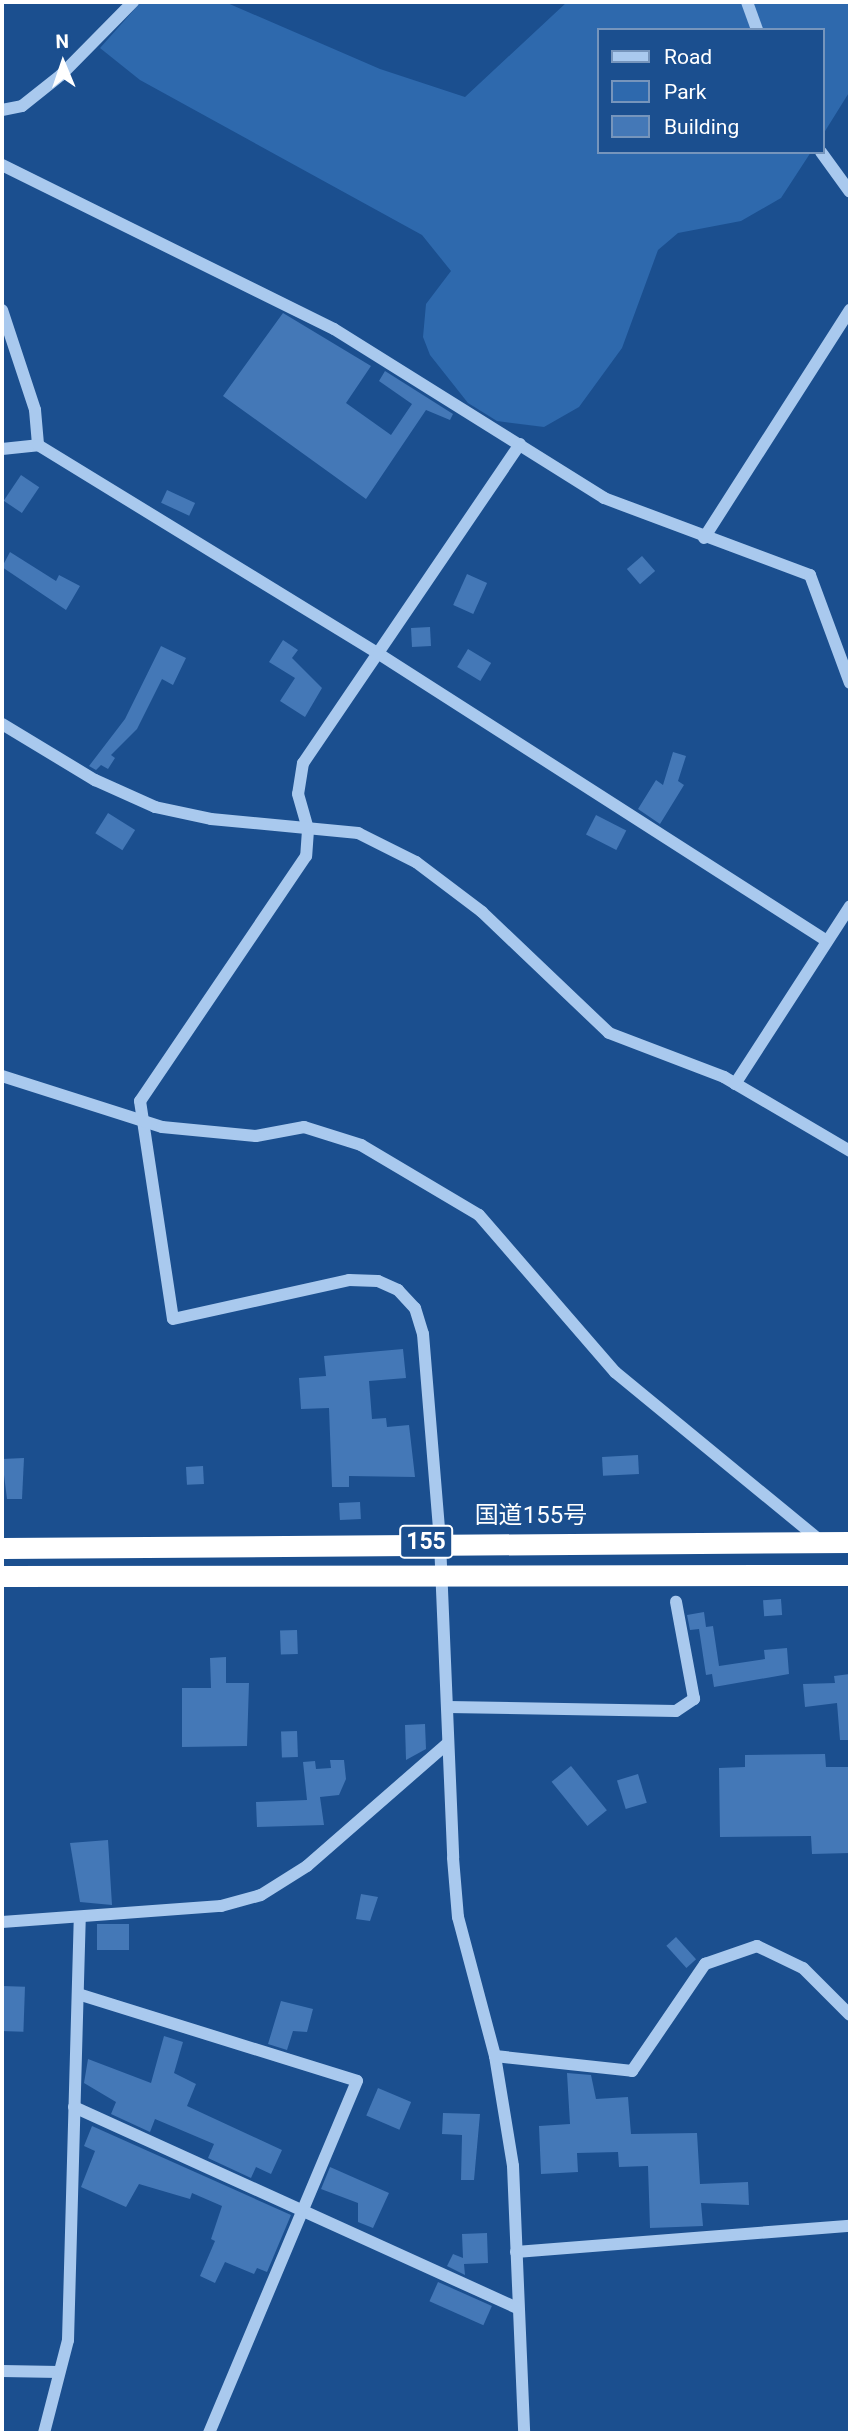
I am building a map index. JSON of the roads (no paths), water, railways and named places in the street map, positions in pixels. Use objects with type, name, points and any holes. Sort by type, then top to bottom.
[{"type":"highway","name":"国道155号","points":[[2,1548],[440,1542],[850,1542]]},
{"type":"highway","name":"155","points":[[2,1577],[850,1575]]},
{"type":"street","points":[[2,110],[22,106],[61,75],[133,2]]},
{"type":"street","points":[[747,2],[756,28]]},
{"type":"street","points":[[822,154],[850,192]]},
{"type":"street","points":[[2,165],[334,329],[604,498],[704,538],[810,575],[850,684]]},
{"type":"street","points":[[2,310],[35,411],[38,445]]},
{"type":"street","points":[[704,538],[850,310]]},
{"type":"street","points":[[520,443],[303,763],[298,794],[308,830],[306,856],[140,1101],[173,1320],[349,1280],[378,1282],[398,1290],[415,1308],[423,1334],[440,1542],[448,1707],[447,1744],[458,1917],[495,2056],[513,2166],[524,2433]]},
{"type":"street","points":[[2,449],[38,445],[379,654],[827,941]]},
{"type":"street","points":[[2,724],[95,780],[155,807],[308,830],[358,833],[416,863],[482,912],[609,1033],[735,1084],[850,1151]]},
{"type":"street","points":[[735,1084],[850,906]]},
{"type":"street","points":[[2,1076],[144,1121],[256,1136],[304,1127],[361,1145],[479,1215],[615,1372],[822,1542]]},
{"type":"street","points":[[448,1707],[676,1710],[694,1699],[676,1602]]},
{"type":"street","points":[[2,1922],[221,1906],[261,1895],[307,1866],[447,1744]]},
{"type":"street","points":[[44,2433],[68,2340],[80,1917]]},
{"type":"street","points":[[495,2056],[632,2071],[705,1965],[757,1946],[803,1968],[850,2015]]},
{"type":"street","points":[[78,1994],[357,2081],[209,2433]]},
{"type":"street","points":[[74,2107],[305,2208],[517,2308]]},
{"type":"street","points":[[516,2252],[850,2226]]},
{"type":"street","points":[[2,2371],[59,2372]]}]
